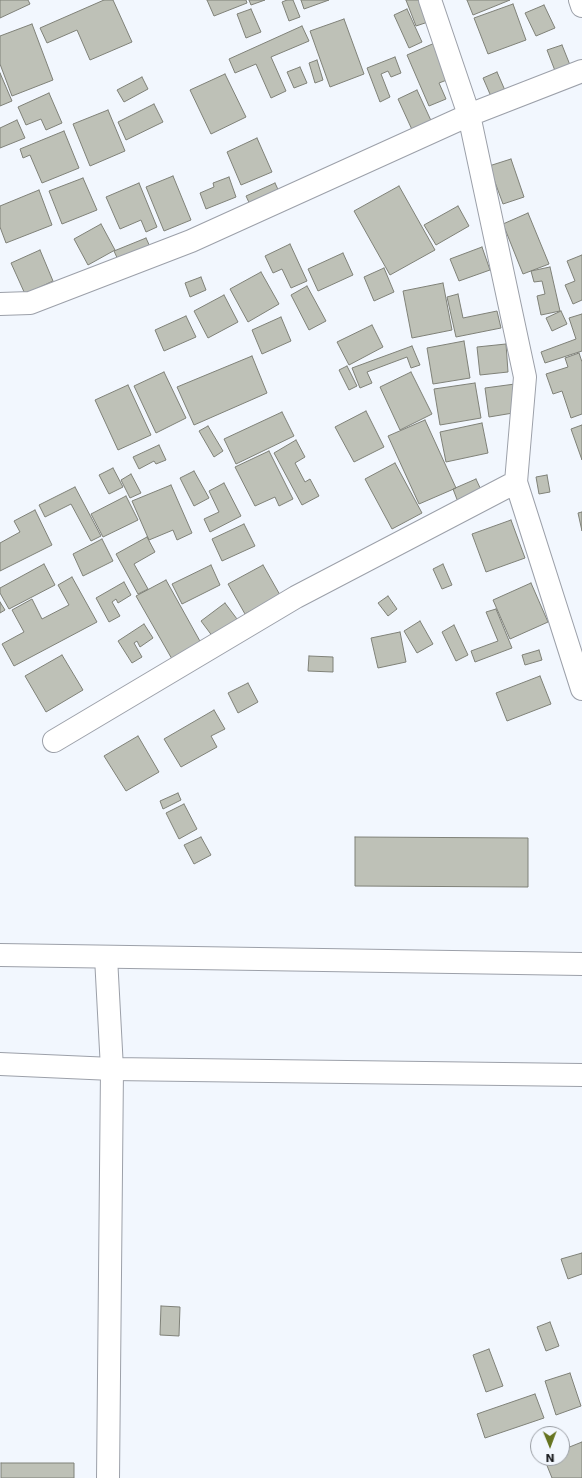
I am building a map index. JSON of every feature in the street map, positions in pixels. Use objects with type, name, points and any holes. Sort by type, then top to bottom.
[{"type":"street","points":[[430,0],[469,115],[525,377],[516,482],[582,689]]},
{"type":"street","points":[[580,0],[582,6]]},
{"type":"street","points":[[0,304],[30,303],[191,241],[469,115],[582,72]]},
{"type":"street","points":[[54,741],[296,597],[516,482]]},
{"type":"street","points":[[0,955],[582,964]]},
{"type":"street","points":[[106,956],[112,1069],[108,1478]]},
{"type":"street","points":[[0,1064],[112,1069],[582,1075]]},
{"type":"building","points":[[0,0],[28,0],[30,4],[0,18]]},
{"type":"building","points":[[104,0],[113,0],[132,42],[90,60],[77,30],[47,43],[40,28]]},
{"type":"building","points":[[207,0],[246,0],[247,3],[214,16]]},
{"type":"building","points":[[249,0],[265,0],[251,5]]},
{"type":"building","points":[[293,0],[300,17],[289,21],[282,2]]},
{"type":"building","points":[[301,0],[329,0],[304,9]]},
{"type":"building","points":[[406,0],[419,0],[428,22],[416,26]]},
{"type":"building","points":[[467,0],[510,0],[473,15]]},
{"type":"building","points":[[513,4],[526,40],[488,54],[474,18]]},
{"type":"building","points":[[544,5],[555,28],[536,36],[525,13]]},
{"type":"building","points":[[251,9],[261,32],[246,38],[237,14]]},
{"type":"building","points":[[407,9],[422,42],[409,48],[394,15]]},
{"type":"building","points":[[344,19],[364,74],[330,87],[310,31]]},
{"type":"building","points":[[32,24],[53,80],[12,96],[0,64],[0,36]]},
{"type":"building","points":[[302,26],[309,41],[271,57],[286,91],[271,98],[256,64],[235,73],[229,59]]},
{"type":"building","points":[[437,42],[452,78],[439,83],[446,99],[429,106],[407,55]]},
{"type":"building","points":[[562,45],[572,70],[557,76],[547,50]]},
{"type":"building","points":[[395,57],[401,73],[391,77],[388,71],[381,74],[390,97],[380,102],[367,68]]},
{"type":"building","points":[[317,60],[323,80],[315,83],[309,63]]},
{"type":"building","points":[[300,67],[307,83],[294,88],[287,72]]},
{"type":"building","points":[[497,72],[507,95],[493,101],[483,78]]},
{"type":"building","points":[[0,73],[12,101],[0,106]]},
{"type":"building","points":[[225,74],[246,117],[211,134],[190,90]]},
{"type":"building","points":[[142,77],[148,89],[124,102],[117,90]]},
{"type":"building","points":[[417,90],[433,125],[414,134],[398,99]]},
{"type":"building","points":[[49,93],[62,123],[46,130],[41,119],[26,125],[18,107]]},
{"type":"building","points":[[154,104],[163,122],[126,140],[118,122]]},
{"type":"building","points":[[108,110],[125,151],[90,166],[73,124]]},
{"type":"building","points":[[17,120],[25,138],[0,148],[0,128]]},
{"type":"building","points":[[64,131],[79,168],[42,183],[30,155],[23,158],[20,149]]},
{"type":"building","points":[[257,138],[272,172],[241,185],[227,152]]},
{"type":"building","points":[[511,159],[524,197],[503,204],[489,166]]},
{"type":"building","points":[[173,176],[191,220],[164,231],[146,187]]},
{"type":"building","points":[[229,177],[236,197],[206,209],[200,193],[214,187],[213,183]]},
{"type":"building","points":[[83,178],[97,210],[62,224],[49,191]]},
{"type":"building","points":[[139,183],[157,227],[146,232],[141,220],[120,229],[106,197]]},
{"type":"building","points":[[275,183],[281,196],[252,209],[246,196]]},
{"type":"building","points":[[399,186],[435,250],[390,275],[354,211]]},
{"type":"building","points":[[39,190],[52,225],[6,243],[0,227],[0,206]]},
{"type":"building","points":[[458,206],[469,226],[436,245],[424,225]]},
{"type":"building","points":[[528,213],[549,264],[523,274],[503,224]]},
{"type":"building","points":[[101,224],[115,250],[88,265],[74,239]]},
{"type":"building","points":[[146,238],[151,249],[119,262],[114,251]]},
{"type":"building","points":[[290,244],[307,281],[291,288],[282,269],[273,273],[265,256]]},
{"type":"building","points":[[482,247],[490,270],[459,281],[450,259]]},
{"type":"building","points":[[40,250],[53,281],[25,294],[11,263]]},
{"type":"building","points":[[343,253],[353,275],[318,291],[308,269]]},
{"type":"building","points":[[582,255],[582,300],[573,304],[565,285],[575,281],[567,261]]},
{"type":"building","points":[[550,267],[560,311],[541,315],[537,296],[545,294],[542,281],[534,282],[531,271]]},
{"type":"building","points":[[384,268],[394,292],[374,301],[364,277]]},
{"type":"building","points":[[261,272],[279,304],[248,322],[230,289]]},
{"type":"building","points":[[201,277],[206,290],[190,297],[185,283]]},
{"type":"building","points":[[443,283],[452,330],[412,338],[403,291]]},
{"type":"building","points":[[307,286],[326,321],[309,330],[291,295]]},
{"type":"building","points":[[458,294],[463,318],[497,311],[501,328],[456,337],[447,297]]},
{"type":"building","points":[[224,295],[238,322],[208,338],[194,311]]},
{"type":"building","points":[[561,311],[567,324],[552,331],[546,318]]},
{"type":"building","points":[[582,314],[582,351],[545,363],[541,352],[576,339],[569,318]]},
{"type":"building","points":[[186,316],[196,337],[164,351],[155,330]]},
{"type":"building","points":[[281,317],[291,341],[262,354],[252,330]]},
{"type":"building","points":[[372,325],[383,347],[349,365],[337,342]]},
{"type":"building","points":[[464,341],[470,378],[433,384],[427,348]]},
{"type":"building","points":[[506,344],[508,372],[480,375],[477,347]]},
{"type":"building","points":[[412,346],[420,365],[411,368],[407,357],[367,372],[372,383],[360,388],[352,368]]},
{"type":"building","points":[[579,353],[582,362],[582,414],[571,418],[562,391],[553,394],[546,374],[568,367],[565,358]]},
{"type":"building","points":[[252,356],[267,393],[194,425],[177,387]]},
{"type":"building","points":[[347,366],[357,386],[349,390],[339,370]]},
{"type":"building","points":[[164,372],[186,418],[156,433],[134,386]]},
{"type":"building","points":[[411,372],[432,414],[400,430],[380,387]]},
{"type":"building","points":[[475,383],[481,418],[440,425],[434,389]]},
{"type":"building","points":[[515,384],[519,412],[489,417],[485,388]]},
{"type":"building","points":[[128,385],[151,435],[118,450],[95,400]]},
{"type":"building","points":[[366,411],[384,447],[354,462],[335,427]]},
{"type":"building","points":[[282,412],[294,436],[236,464],[224,439]]},
{"type":"building","points":[[425,420],[456,488],[419,504],[388,436]]},
{"type":"building","points":[[482,423],[488,453],[446,462],[440,432]]},
{"type":"building","points":[[582,425],[582,460],[571,429]]},
{"type":"building","points":[[208,426],[223,451],[214,457],[199,431]]},
{"type":"building","points":[[296,440],[305,457],[295,463],[305,482],[310,479],[319,496],[302,505],[274,453]]},
{"type":"building","points":[[159,445],[166,460],[156,464],[154,461],[139,469],[133,457]]},
{"type":"building","points":[[269,451],[293,499],[279,506],[275,497],[255,506],[235,467]]},
{"type":"building","points":[[395,463],[422,513],[392,529],[365,479]]},
{"type":"building","points":[[113,468],[123,487],[109,494],[99,475]]},
{"type":"building","points":[[194,471],[209,498],[194,506],[180,478]]},
{"type":"building","points":[[131,474],[141,493],[130,498],[121,480]]},
{"type":"building","points":[[547,475],[550,492],[539,494],[536,477]]},
{"type":"building","points":[[476,479],[482,492],[458,502],[453,489]]},
{"type":"building","points":[[224,483],[241,516],[210,532],[204,519],[219,512],[209,491]]},
{"type":"building","points":[[171,485],[192,533],[177,540],[173,530],[149,540],[132,501]]},
{"type":"building","points":[[75,487],[101,536],[91,541],[71,504],[45,517],[39,505]]},
{"type":"building","points":[[126,496],[138,520],[103,537],[91,514]]},
{"type":"building","points":[[35,510],[52,545],[0,571],[0,543],[20,532],[14,521]]},
{"type":"building","points":[[582,512],[582,531],[578,513]]},
{"type":"building","points":[[511,520],[525,558],[486,572],[472,534]]},
{"type":"building","points":[[244,524],[255,546],[222,561],[212,539]]},
{"type":"building","points":[[147,537],[155,552],[134,564],[148,589],[138,594],[116,554]]},
{"type":"building","points":[[102,539],[113,561],[83,576],[73,554]]},
{"type":"building","points":[[44,564],[55,585],[9,609],[0,593],[0,588]]},
{"type":"building","points":[[443,564],[452,585],[442,589],[433,569]]},
{"type":"building","points":[[211,565],[220,585],[182,604],[172,584]]},
{"type":"building","points":[[263,565],[280,595],[245,614],[228,584]]},
{"type":"building","points":[[72,577],[97,622],[14,666],[2,644],[24,632],[12,610],[32,599],[42,619],[69,605],[58,585]]},
{"type":"building","points":[[166,580],[201,643],[172,659],[136,596]]},
{"type":"building","points":[[124,582],[131,595],[118,603],[116,599],[112,602],[120,616],[109,622],[96,598]]},
{"type":"building","points":[[531,583],[548,622],[510,639],[493,600]]},
{"type":"building","points":[[388,596],[397,609],[388,616],[378,603]]},
{"type":"building","points":[[0,602],[5,610],[0,613]]},
{"type":"building","points":[[225,603],[237,619],[213,637],[201,621]]},
{"type":"building","points":[[496,609],[512,648],[475,662],[471,651],[498,641],[486,612]]},
{"type":"building","points":[[420,621],[433,644],[417,653],[404,631]]},
{"type":"building","points":[[144,624],[153,638],[140,647],[137,641],[134,643],[142,657],[132,663],[118,641]]},
{"type":"building","points":[[454,625],[468,655],[456,661],[442,632]]},
{"type":"building","points":[[400,632],[406,662],[378,668],[371,638]]},
{"type":"building","points":[[539,650],[542,660],[525,665],[522,655]]},
{"type":"building","points":[[62,655],[83,690],[46,712],[25,676]]},
{"type":"building","points":[[309,656],[333,657],[333,672],[308,671]]},
{"type":"building","points":[[540,676],[551,704],[507,721],[496,693]]},
{"type":"building","points":[[248,683],[258,702],[238,713],[228,693]]},
{"type":"building","points":[[214,710],[225,729],[211,736],[217,747],[181,767],[164,739]]},
{"type":"building","points":[[138,736],[159,772],[126,791],[104,756]]},
{"type":"building","points":[[178,793],[181,800],[163,809],[160,801]]},
{"type":"building","points":[[184,804],[197,829],[179,839],[166,813]]},
{"type":"building","points":[[201,837],[211,855],[194,864],[184,845]]},
{"type":"building","points":[[355,837],[528,838],[528,887],[355,886]]},
{"type":"building","points":[[582,1253],[582,1274],[568,1279],[561,1259]]},
{"type":"building","points":[[161,1306],[180,1307],[179,1336],[160,1335]]},
{"type":"building","points":[[550,1322],[559,1346],[546,1351],[537,1327]]},
{"type":"building","points":[[489,1349],[503,1386],[486,1392],[473,1355]]},
{"type":"building","points":[[570,1373],[581,1406],[556,1415],[545,1381]]},
{"type":"building","points":[[535,1394],[544,1418],[485,1438],[477,1414]]},
{"type":"building","points":[[582,1442],[582,1478],[552,1478],[547,1466],[570,1466],[570,1447]]},
{"type":"building","points":[[1,1463],[74,1463],[74,1478],[1,1478]]}]
